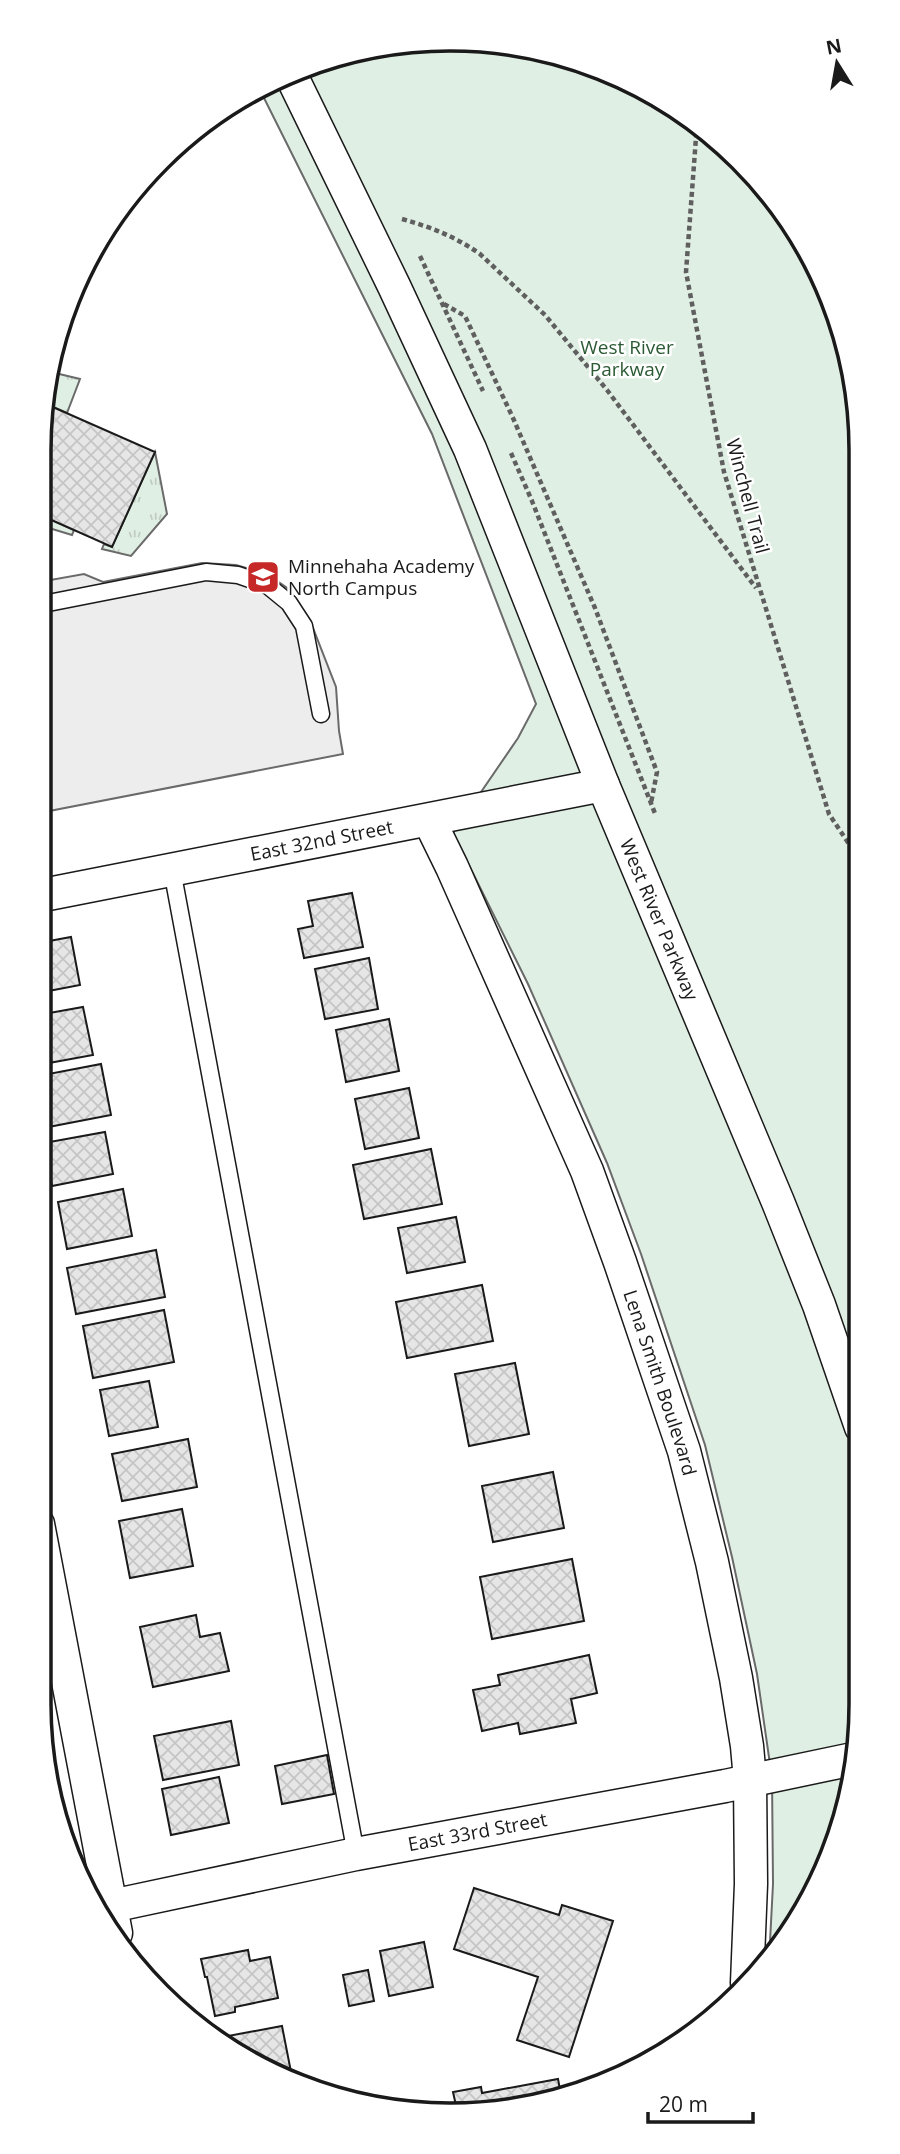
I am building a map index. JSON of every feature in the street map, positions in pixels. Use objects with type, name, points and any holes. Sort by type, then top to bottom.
[{"type":"street","name":"West River Parkway","points":[[294,82],[470,449],[603,785],[778,1202],[819,1305],[849,1392]]},
{"type":"street","name":"East 32nd Street","points":[[51,893],[603,785]]},
{"type":"street","name":"Lena Smith Boulevard","points":[[429,820],[587,1171],[680,1439],[712,1562],[747,1746],[751,1884],[748,1970]]},
{"type":"street","points":[[51,1595],[110,1913]]},
{"type":"street","name":"East 33rd Street","points":[[111,1915],[356,1854],[725,1787],[845,1760]]},
{"type":"lane","points":[[51,602],[206,572],[238,575],[267,585],[289,603],[304,626],[321,714]]},
{"type":"lane","points":[[172,870],[356,1854]]},
{"type":"path","name":"Winchell Trail","points":[[696,136],[686,272],[724,472],[829,814],[849,844]]},
{"type":"path","points":[[402,219],[435,229],[470,247],[545,315],[607,390],[755,584],[829,814]]},
{"type":"path","points":[[444,304],[465,316],[513,418],[595,608],[657,772],[651,804]]},
{"type":"green space","name":"West River Parkway","points":[[476,52],[553,64],[627,92],[693,133],[750,187],[796,250],[819,297],[842,372],[849,450],[848,1730],[842,1782],[819,1857],[796,1904],[770,1943],[773,1884],[772,1778],[757,1674],[705,1445],[641,1254],[607,1163],[528,984],[453,833],[518,738],[536,704],[432,434],[263,97],[297,81],[347,64],[398,54]]},
{"type":"green space","points":[[58,374],[80,379],[67,413],[53,407]]},
{"type":"green space","points":[[155,452],[167,514],[131,556],[102,549],[104,544],[112,547]]},
{"type":"green space","points":[[51,519],[74,530],[72,535],[51,529]]},
{"type":"shaded area","points":[[202,563],[236,565],[267,574],[290,590],[313,628],[336,687],[343,754],[51,811],[51,580],[84,574],[103,582]]},
{"type":"building","points":[[53,407],[155,452],[112,547],[51,520]]},
{"type":"building","points":[[352,893],[363,947],[304,958],[298,929],[313,926],[308,901]]},
{"type":"building","points":[[71,937],[80,985],[51,991],[51,941]]},
{"type":"building","points":[[369,958],[378,1009],[325,1019],[315,969]]},
{"type":"building","points":[[83,1007],[93,1055],[51,1063],[51,1013]]},
{"type":"building","points":[[389,1019],[399,1071],[346,1082],[336,1030]]},
{"type":"building","points":[[101,1064],[111,1115],[51,1127],[51,1074]]},
{"type":"building","points":[[409,1088],[419,1138],[365,1149],[355,1099]]},
{"type":"building","points":[[105,1132],[113,1174],[52,1186],[51,1142]]},
{"type":"building","points":[[431,1149],[442,1204],[364,1219],[353,1165]]},
{"type":"building","points":[[123,1189],[132,1236],[67,1249],[58,1202]]},
{"type":"building","points":[[456,1217],[465,1262],[407,1273],[398,1228]]},
{"type":"building","points":[[156,1250],[165,1297],[76,1314],[67,1268]]},
{"type":"building","points":[[482,1285],[493,1341],[407,1358],[396,1302]]},
{"type":"building","points":[[164,1310],[174,1362],[93,1378],[83,1326]]},
{"type":"building","points":[[515,1363],[529,1434],[469,1446],[455,1374]]},
{"type":"building","points":[[149,1381],[158,1427],[109,1436],[100,1390]]},
{"type":"building","points":[[188,1439],[197,1487],[122,1501],[112,1454]]},
{"type":"building","points":[[553,1472],[564,1528],[493,1542],[482,1486]]},
{"type":"building","points":[[182,1509],[193,1566],[130,1578],[119,1521]]},
{"type":"building","points":[[572,1559],[584,1621],[492,1639],[480,1577]]},
{"type":"building","points":[[196,1615],[200,1637],[220,1633],[229,1671],[153,1687],[140,1627]]},
{"type":"building","points":[[589,1655],[597,1693],[571,1699],[576,1723],[520,1734],[518,1723],[482,1731],[473,1690],[500,1685],[498,1675]]},
{"type":"building","points":[[231,1721],[239,1765],[163,1780],[154,1736]]},
{"type":"building","points":[[327,1755],[334,1794],[282,1804],[275,1766]]},
{"type":"building","points":[[219,1777],[229,1823],[171,1835],[162,1789]]},
{"type":"building","points":[[474,1888],[559,1915],[562,1905],[613,1921],[569,2057],[517,2040],[538,1977],[454,1949]]},
{"type":"building","points":[[424,1942],[433,1987],[389,1996],[380,1951]]},
{"type":"building","points":[[248,1950],[250,1961],[270,1957],[278,1998],[235,2007],[235,2012],[215,2016],[201,1959]]},
{"type":"building","points":[[368,1970],[374,2001],[349,2006],[343,1975]]},
{"type":"building","points":[[282,2026],[291,2070],[250,2050],[228,2036]]},
{"type":"building","points":[[558,2079],[560,2088],[528,2096],[476,2102],[455,2103],[453,2092],[481,2087],[482,2093]]},
{"type":"place","name":"Minnehaha Academy North Campus","points":[[263,577]]}]
